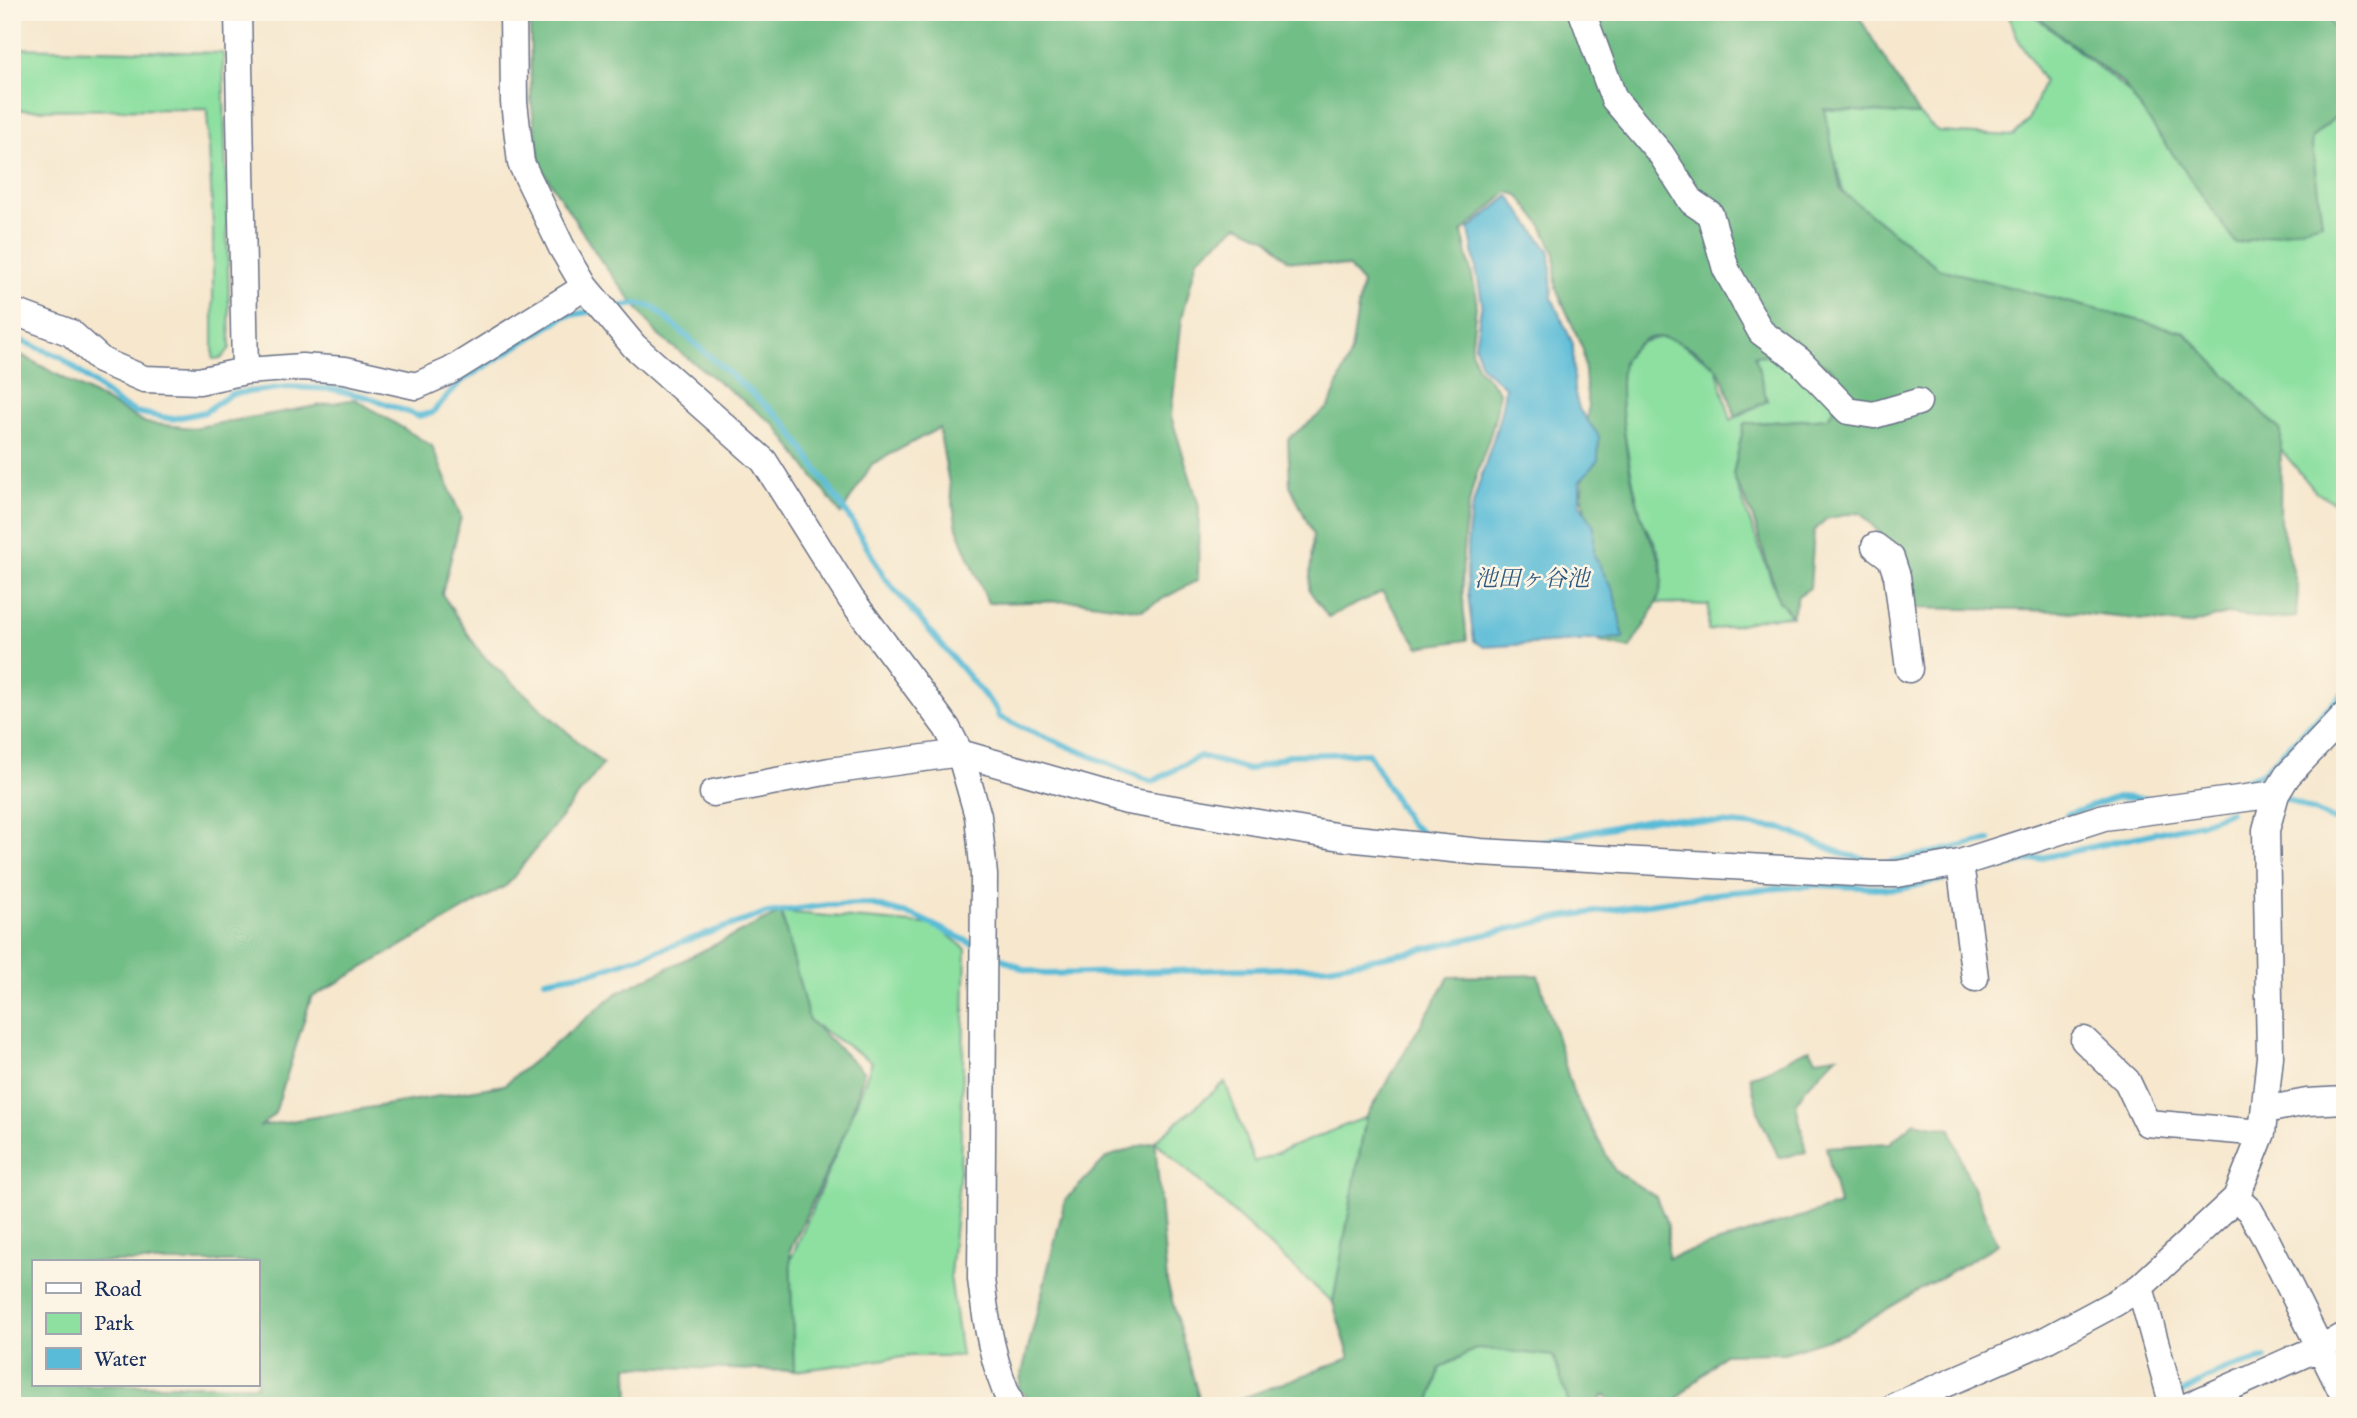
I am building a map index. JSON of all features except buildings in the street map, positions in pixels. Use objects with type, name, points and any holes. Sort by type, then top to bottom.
[{"type":"street","points":[[238,12],[245,371]]},
{"type":"street","points":[[513,12],[514,102],[521,163],[562,248],[585,287],[634,346],[764,461],[851,599],[947,728],[960,753],[978,816],[984,875],[981,1279],[986,1325],[999,1377],[1012,1406]]},
{"type":"street","points":[[1582,12],[1614,99],[1661,154],[1692,202],[1710,214],[1726,269],[1755,326],[1800,361],[1848,411],[1874,415],[1918,402]]},
{"type":"street","points":[[12,311],[71,333],[102,361],[144,379],[199,381],[245,371],[302,367],[345,370],[416,386],[450,371],[585,287]]},
{"type":"street","points":[[1875,546],[1891,558],[1897,576],[1909,669]]},
{"type":"street","points":[[1895,1406],[2044,1341],[2140,1287],[2236,1198],[2263,1122],[2270,1057],[2265,841],[2276,794],[2287,776],[2345,715]]},
{"type":"street","points":[[713,793],[830,771],[960,753],[1127,801],[1347,838],[1481,852],[1871,874],[1897,874],[1960,863],[2104,817],[2276,794]]},
{"type":"street","points":[[1960,863],[1975,978]]},
{"type":"street","points":[[2084,1040],[2127,1081],[2147,1123],[2263,1122],[2307,1102],[2345,1100]]},
{"type":"street","points":[[2236,1198],[2250,1211],[2345,1398]]},
{"type":"street","points":[[2140,1287],[2173,1406]]},
{"type":"street","points":[[2188,1406],[2345,1336]]},
{"type":"green space","points":[[530,12],[1856,12],[1919,115],[1824,109],[1841,191],[1940,269],[2184,332],[2281,431],[2280,521],[2298,589],[2296,617],[2269,619],[2226,614],[2189,625],[2062,611],[1912,608],[1902,557],[1860,512],[1826,519],[1814,531],[1810,588],[1798,596],[1792,616],[1779,601],[1752,515],[1733,475],[1744,424],[1828,418],[1841,397],[1832,369],[1807,356],[1755,355],[1767,401],[1735,416],[1719,371],[1708,360],[1677,342],[1654,337],[1644,340],[1625,358],[1621,399],[1633,486],[1643,521],[1661,565],[1661,590],[1650,616],[1630,648],[1598,641],[1605,589],[1591,555],[1582,491],[1588,408],[1583,349],[1556,288],[1555,254],[1542,226],[1518,195],[1508,192],[1462,232],[1477,298],[1471,350],[1478,368],[1499,391],[1495,417],[1472,490],[1465,528],[1462,584],[1467,640],[1419,647],[1382,592],[1328,617],[1309,590],[1313,534],[1290,485],[1288,439],[1329,407],[1351,352],[1362,283],[1349,267],[1287,260],[1268,239],[1238,225],[1197,259],[1182,318],[1171,416],[1199,506],[1198,580],[1142,610],[1076,601],[988,603],[957,528],[939,428],[872,464],[841,514],[775,425],[659,336],[601,261],[540,166],[531,100]]},
{"type":"green space","points":[[2007,12],[2030,12],[2130,93],[2237,243],[2322,223],[2311,138],[2345,108],[2345,509],[2315,491],[2184,332],[2080,309],[1940,269],[1845,200],[1823,109],[1919,115],[1939,132],[2013,136],[2028,121],[2044,81],[2018,39]]},
{"type":"green space","points":[[2031,12],[2326,12],[2345,53],[2345,108],[2311,139],[2322,223],[2236,243],[2123,84]]},
{"type":"green space","points":[[2326,12],[2345,12],[2345,53]]},
{"type":"green space","points":[[12,48],[223,53],[230,348],[222,358],[213,359],[213,228],[207,109],[12,110]]},
{"type":"green space","points":[[1663,337],[1677,341],[1716,367],[1731,420],[1767,401],[1754,355],[1807,356],[1832,369],[1841,397],[1828,418],[1744,424],[1733,475],[1779,601],[1792,616],[1767,618],[1708,631],[1709,605],[1657,603],[1661,560],[1643,521],[1634,488],[1623,416],[1621,374],[1624,360],[1631,350],[1640,343]]},
{"type":"green space","points":[[12,350],[146,423],[193,428],[355,399],[432,446],[461,517],[442,594],[482,655],[603,764],[507,885],[311,998],[275,1113],[261,1126],[504,1085],[617,993],[781,912],[809,1020],[864,1072],[848,1126],[790,1250],[794,1371],[628,1366],[629,1406],[12,1406]]},
{"type":"green space","points":[[781,912],[935,925],[966,949],[960,1170],[950,1275],[961,1356],[911,1356],[794,1371],[790,1261],[848,1126],[872,1062],[809,1021]]},
{"type":"green space","points":[[1538,975],[1574,1095],[1615,1171],[1656,1197],[1668,1226],[1668,1258],[1839,1205],[1826,1147],[1890,1143],[1914,1122],[1951,1129],[1963,1165],[1998,1244],[1844,1334],[1784,1353],[1724,1354],[1678,1398],[1677,1406],[1618,1406],[1604,1395],[1596,1406],[1570,1406],[1553,1356],[1477,1348],[1440,1368],[1429,1406],[1221,1406],[1350,1358],[1333,1303],[1366,1117],[1449,977]]},
{"type":"green space","points":[[1810,1049],[1816,1059],[1837,1056],[1807,1087],[1796,1103],[1806,1152],[1779,1158],[1759,1115],[1750,1076]]},
{"type":"green space","points":[[1225,1082],[1254,1162],[1366,1117],[1333,1303],[1155,1141]]},
{"type":"green space","points":[[1155,1141],[1167,1282],[1201,1406],[1038,1406],[1018,1389],[1065,1200],[1107,1157]]},
{"type":"green space","points":[[1477,1348],[1560,1351],[1573,1406],[1429,1406],[1440,1368]]},
{"type":"water","name":"池田ヶ谷池","points":[[1509,196],[1550,252],[1552,298],[1573,344],[1574,390],[1579,409],[1599,436],[1598,460],[1580,481],[1580,504],[1594,526],[1594,555],[1614,593],[1624,638],[1484,647],[1474,641],[1468,589],[1470,518],[1496,430],[1505,387],[1481,366],[1475,346],[1482,302],[1469,229]]},
{"type":"waterway","points":[[611,308],[637,304],[653,307],[785,422],[852,521],[884,577],[996,709],[999,717],[1152,782],[1200,756],[1248,770],[1290,755],[1368,753],[1409,823],[1428,837]]},
{"type":"waterway","points":[[12,337],[61,357],[119,404],[135,412],[172,419],[205,412],[231,394],[288,387],[332,389],[367,397],[418,416],[432,413],[460,382],[565,316],[594,311]]},
{"type":"waterway","points":[[2220,790],[2261,774],[2345,691]]},
{"type":"waterway","points":[[2067,815],[2117,797],[2151,799]]},
{"type":"waterway","points":[[2282,797],[2345,825]]},
{"type":"waterway","points":[[1968,874],[2201,823],[2230,812]]},
{"type":"waterway","points":[[1529,844],[1658,818],[1780,828],[1846,855],[1886,863],[1990,840]]},
{"type":"waterway","points":[[991,953],[1023,969],[1045,974],[1328,967],[1410,952],[1561,917],[1722,893],[1818,885],[1900,889],[1954,877]]},
{"type":"waterway","points":[[545,980],[598,971],[767,913],[828,905],[870,904],[917,917],[975,945]]},
{"type":"waterway","points":[[2177,1396],[2218,1372],[2266,1358]]}]
